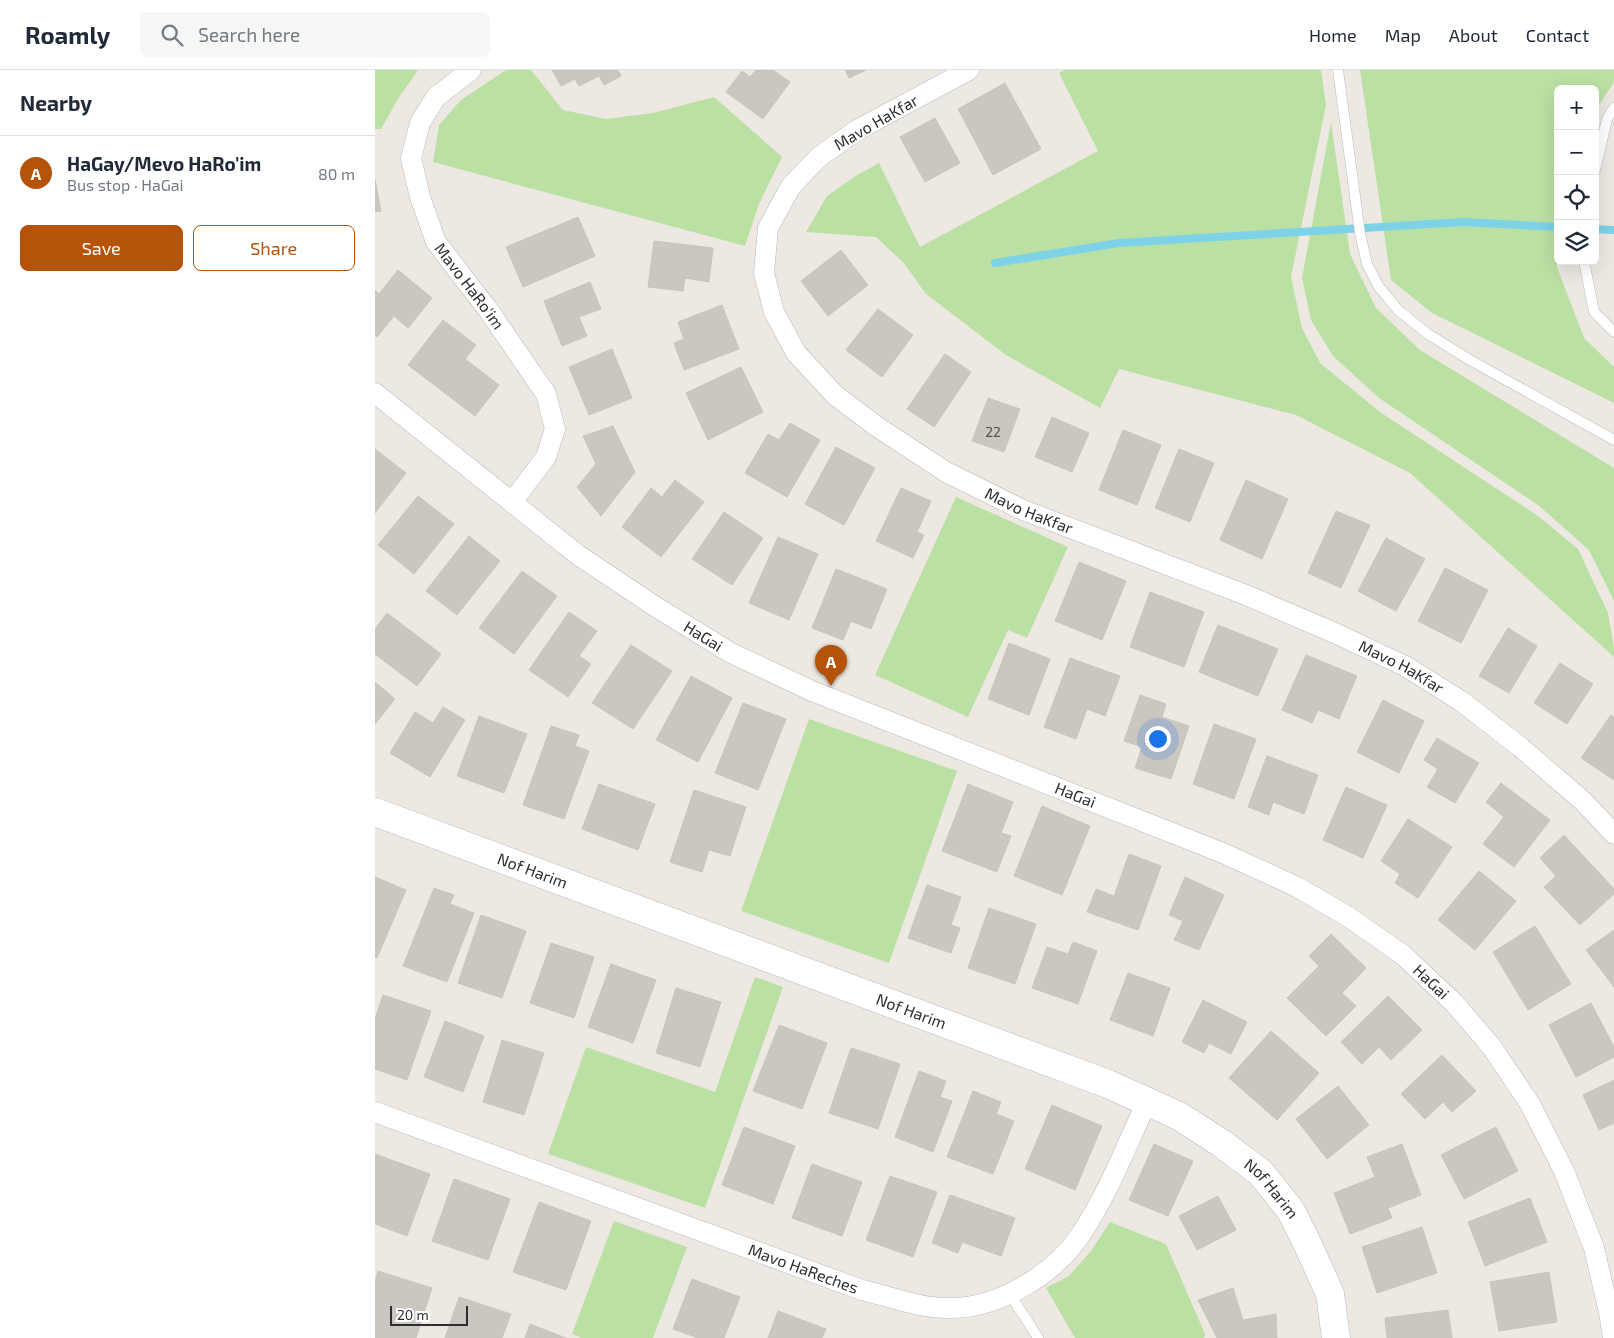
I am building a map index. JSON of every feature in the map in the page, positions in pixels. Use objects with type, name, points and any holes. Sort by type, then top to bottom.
[{"type":"street","name":"Mavo HaRo'im","points":[[471,70],[436,97],[420,123],[411,158],[421,197],[436,242],[489,311],[546,394],[555,429],[546,456],[512,502]]},
{"type":"street","name":"Mavo HaKfar","points":[[969,70],[857,130],[819,157],[791,186],[768,228],[764,272],[774,312],[796,353],[835,395],[876,426],[945,472],[1023,510],[1246,596],[1337,634],[1405,666],[1461,701],[1519,746],[1583,801],[1614,834]]},
{"type":"street","name":"HaGai","points":[[375,393],[578,555],[731,653],[812,691],[1223,853],[1297,887],[1347,916],[1403,955],[1454,1003],[1491,1046],[1530,1104],[1564,1171],[1594,1248],[1613,1338]]},
{"type":"street","name":"Nof Harim","points":[[375,812],[1108,1084],[1179,1116],[1221,1143],[1261,1173],[1291,1211],[1330,1294],[1336,1338]]},
{"type":"street","name":"Mavo HaReches","points":[[375,1112],[862,1290],[921,1304],[951,1308],[989,1303],[1021,1289],[1054,1266],[1081,1235],[1105,1192],[1147,1102]]},
{"type":"lane","points":[[1338,70],[1360,233],[1367,264],[1379,287],[1398,310],[1428,334],[1469,360],[1614,440]]},
{"type":"lane","points":[[1599,153],[1607,120],[1614,108]]},
{"type":"lane","points":[[1585,265],[1594,312],[1614,332]]},
{"type":"lane","points":[[1010,1294],[1038,1338]]},
{"type":"green space","points":[[375,70],[418,70],[398,99],[381,129],[375,129]]},
{"type":"green space","points":[[506,70],[531,70],[563,110],[606,119],[653,113],[714,97],[782,157],[759,204],[745,246],[433,162],[439,125],[461,100]]},
{"type":"green space","points":[[1065,70],[1321,70],[1326,105],[1291,277],[1302,328],[1320,363],[1380,412],[1538,516],[1578,549],[1608,613],[1614,657],[1410,473],[1296,415],[1119,369],[1100,408],[1006,355],[926,294],[903,262],[876,237],[806,232],[827,196],[857,175],[879,163],[920,247],[1098,151],[1059,73]]},
{"type":"green space","points":[[1360,70],[1614,70],[1614,82],[1599,105],[1599,85],[1554,85],[1554,265],[1557,265],[1584,338],[1614,367],[1614,403],[1432,313],[1391,280]]},
{"type":"green space","points":[[1331,122],[1350,254],[1376,308],[1420,350],[1614,468],[1614,601],[1589,550],[1538,505],[1379,398],[1333,356],[1311,320],[1302,278]]},
{"type":"green space","points":[[956,497],[1068,547],[1027,638],[1008,630],[968,717],[875,675]]},
{"type":"green space","points":[[809,719],[957,771],[889,963],[741,911]]},
{"type":"green space","points":[[755,977],[783,987],[705,1208],[548,1154],[586,1047],[715,1092]]},
{"type":"green space","points":[[614,1221],[687,1247],[653,1338],[582,1338],[572,1334]]},
{"type":"green space","points":[[1110,1222],[1166,1244],[1205,1334],[1204,1338],[1075,1338],[1046,1288],[1069,1276],[1091,1251]]},
{"type":"building","points":[[552,70],[618,70],[621,76],[604,85],[599,76],[579,86],[575,79],[561,86]]},
{"type":"building","points":[[756,70],[773,70],[790,82],[763,119],[726,92],[742,71],[750,77]]},
{"type":"building","points":[[845,70],[866,70],[849,78]]},
{"type":"building","points":[[1005,83],[1041,149],[993,175],[958,109]]},
{"type":"building","points":[[935,118],[960,163],[925,182],[900,137]]},
{"type":"building","points":[[375,179],[381,211],[375,212]]},
{"type":"building","points":[[578,217],[595,256],[523,287],[506,247]]},
{"type":"building","points":[[654,241],[713,248],[709,282],[685,278],[683,291],[648,287]]},
{"type":"building","points":[[841,250],[868,285],[828,316],[801,281]]},
{"type":"building","points":[[398,270],[432,298],[408,328],[394,316],[377,337],[375,336],[375,290],[379,294]]},
{"type":"building","points":[[590,282],[601,309],[579,317],[587,336],[562,346],[544,301]]},
{"type":"building","points":[[722,305],[739,349],[684,370],[674,343],[684,339],[678,322]]},
{"type":"building","points":[[878,309],[913,335],[882,377],[846,350]]},
{"type":"building","points":[[443,320],[476,345],[465,359],[499,385],[475,416],[408,365]]},
{"type":"building","points":[[612,349],[632,398],[589,415],[569,367]]},
{"type":"building","points":[[945,354],[971,372],[934,427],[907,409]]},
{"type":"building","points":[[741,367],[763,412],[708,440],[686,393]]},
{"type":"building","points":[[988,398],[1020,409],[1004,452],[972,441]]},
{"type":"building","points":[[1052,417],[1089,433],[1072,472],[1035,457]]},
{"type":"building","points":[[790,423],[820,440],[787,497],[745,473],[768,434],[779,440]]},
{"type":"building","points":[[613,426],[635,472],[601,516],[577,487],[596,464],[583,436]]},
{"type":"building","points":[[1123,430],[1161,445],[1137,505],[1099,490]]},
{"type":"building","points":[[836,447],[875,468],[844,525],[805,504]]},
{"type":"building","points":[[375,449],[406,473],[375,513]]},
{"type":"building","points":[[1179,449],[1214,463],[1190,522],[1155,508]]},
{"type":"building","points":[[675,480],[704,502],[661,557],[622,527],[651,488],[662,497]]},
{"type":"building","points":[[1246,480],[1288,499],[1262,559],[1220,540]]},
{"type":"building","points":[[901,488],[931,501],[917,532],[924,535],[913,558],[876,541]]},
{"type":"building","points":[[418,496],[454,524],[414,574],[378,545]]},
{"type":"building","points":[[1336,511],[1370,525],[1341,588],[1308,573]]},
{"type":"building","points":[[724,512],[763,538],[732,585],[692,559]]},
{"type":"building","points":[[469,536],[500,561],[457,615],[426,591]]},
{"type":"building","points":[[778,537],[818,554],[789,620],[749,603]]},
{"type":"building","points":[[1386,538],[1425,559],[1396,611],[1358,591]]},
{"type":"building","points":[[1079,562],[1126,581],[1102,640],[1055,621]]},
{"type":"building","points":[[1445,568],[1488,590],[1461,643],[1418,621]]},
{"type":"building","points":[[836,569],[887,589],[871,629],[851,621],[843,640],[812,628]]},
{"type":"building","points":[[522,571],[557,596],[514,654],[479,628]]},
{"type":"building","points":[[1150,592],[1204,612],[1184,667],[1130,647]]},
{"type":"building","points":[[569,612],[597,631],[579,656],[591,664],[568,697],[529,670]]},
{"type":"building","points":[[387,613],[441,654],[417,686],[375,654],[375,629]]},
{"type":"building","points":[[1218,625],[1278,649],[1258,696],[1199,672]]},
{"type":"building","points":[[1508,628],[1537,646],[1509,693],[1479,676]]},
{"type":"building","points":[[1009,643],[1050,659],[1029,715],[988,699]]},
{"type":"building","points":[[631,645],[672,671],[633,729],[592,703]]},
{"type":"building","points":[[1306,655],[1357,676],[1339,719],[1318,710],[1312,723],[1282,710]]},
{"type":"building","points":[[1070,658],[1120,676],[1105,716],[1087,709],[1076,739],[1044,727]]},
{"type":"building","points":[[1560,663],[1593,684],[1567,724],[1534,703]]},
{"type":"building","points":[[691,676],[732,698],[698,762],[656,740]]},
{"type":"building","points":[[375,682],[395,699],[375,724]]},
{"type":"building","points":[[1140,695],[1166,704],[1162,717],[1189,726],[1171,779],[1135,768],[1142,747],[1124,741]]},
{"type":"building","points":[[1383,700],[1424,721],[1399,773],[1357,752]]},
{"type":"building","points":[[743,703],[786,719],[758,790],[715,773]]},
{"type":"building","points":[[443,707],[465,720],[430,777],[390,753],[415,712],[433,723]]},
{"type":"building","points":[[1611,715],[1614,717],[1614,780],[1581,758]]},
{"type":"building","points":[[479,716],[527,734],[504,793],[457,776]]},
{"type":"building","points":[[1214,724],[1256,739],[1234,799],[1193,784]]},
{"type":"building","points":[[551,726],[579,735],[575,746],[589,751],[564,819],[523,805]]},
{"type":"building","points":[[1437,738],[1479,763],[1455,803],[1427,787],[1438,769],[1424,760]]},
{"type":"building","points":[[1267,756],[1318,775],[1304,814],[1273,802],[1269,815],[1248,807]]},
{"type":"building","points":[[1501,783],[1550,820],[1514,867],[1483,844],[1504,817],[1486,802]]},
{"type":"building","points":[[599,784],[655,804],[638,850],[582,829]]},
{"type":"building","points":[[968,784],[1013,802],[1001,833],[1011,836],[997,872],[942,851]]},
{"type":"building","points":[[1346,787],[1387,805],[1363,858],[1323,840]]},
{"type":"building","points":[[694,790],[746,807],[730,856],[709,850],[702,872],[670,862]]},
{"type":"building","points":[[1042,806],[1090,826],[1062,895],[1014,876]]},
{"type":"building","points":[[1408,819],[1452,847],[1418,898],[1395,883],[1400,874],[1381,861]]},
{"type":"building","points":[[1564,835],[1614,889],[1614,894],[1580,925],[1544,887],[1556,876],[1540,858]]},
{"type":"building","points":[[1129,854],[1161,866],[1138,930],[1087,912],[1096,889],[1114,896]]},
{"type":"building","points":[[1479,871],[1516,901],[1475,950],[1438,920]]},
{"type":"building","points":[[375,877],[406,890],[377,958],[375,957]]},
{"type":"building","points":[[1185,877],[1224,895],[1199,950],[1174,940],[1183,921],[1169,915]]},
{"type":"building","points":[[927,885],[961,897],[951,925],[960,928],[951,953],[908,938]]},
{"type":"building","points":[[434,888],[454,895],[450,904],[474,913],[447,982],[403,966]]},
{"type":"building","points":[[989,908],[1036,924],[1015,984],[968,968]]},
{"type":"building","points":[[481,915],[526,931],[502,998],[458,983]]},
{"type":"building","points":[[1535,926],[1571,984],[1528,1010],[1493,952]]},
{"type":"building","points":[[1614,930],[1614,987],[1586,950]]},
{"type":"building","points":[[1331,934],[1366,968],[1342,993],[1356,1006],[1326,1036],[1287,998],[1319,966],[1309,956]]},
{"type":"building","points":[[1073,942],[1097,951],[1078,1004],[1032,988],[1047,947],[1068,954]]},
{"type":"building","points":[[551,943],[594,957],[574,1018],[530,1003]]},
{"type":"building","points":[[611,964],[656,980],[633,1043],[588,1027]]},
{"type":"building","points":[[1128,973],[1170,988],[1153,1036],[1110,1020]]},
{"type":"building","points":[[676,988],[721,1002],[700,1067],[656,1053]]},
{"type":"building","points":[[383,995],[431,1011],[407,1080],[375,1069],[375,1019]]},
{"type":"building","points":[[1388,996],[1422,1030],[1391,1060],[1379,1047],[1362,1064],[1341,1042]]},
{"type":"building","points":[[1203,1000],[1247,1022],[1231,1054],[1209,1043],[1204,1053],[1182,1042]]},
{"type":"building","points":[[1591,1003],[1614,1047],[1614,1057],[1576,1077],[1549,1025]]},
{"type":"building","points":[[445,1021],[484,1036],[463,1092],[424,1077]]},
{"type":"building","points":[[779,1025],[827,1043],[802,1109],[753,1091]]},
{"type":"building","points":[[1271,1031],[1319,1073],[1277,1120],[1229,1078]]},
{"type":"building","points":[[502,1040],[544,1053],[524,1115],[483,1102]]},
{"type":"building","points":[[851,1048],[900,1064],[878,1129],[829,1113]]},
{"type":"building","points":[[1442,1055],[1476,1091],[1452,1112],[1443,1102],[1425,1119],[1401,1094]]},
{"type":"building","points":[[919,1071],[946,1081],[940,1097],[952,1101],[933,1152],[895,1137]]},
{"type":"building","points":[[1614,1080],[1614,1123],[1599,1130],[1583,1095]]},
{"type":"building","points":[[1338,1086],[1369,1125],[1327,1159],[1296,1119]]},
{"type":"building","points":[[973,1091],[1001,1102],[996,1114],[1014,1121],[993,1174],[947,1157]]},
{"type":"building","points":[[1052,1105],[1102,1126],[1075,1190],[1025,1169]]},
{"type":"building","points":[[744,1127],[795,1146],[773,1204],[722,1185]]},
{"type":"building","points":[[1496,1127],[1518,1171],[1464,1199],[1441,1155]]},
{"type":"building","points":[[1154,1144],[1193,1161],[1168,1216],[1129,1200]]},
{"type":"building","points":[[1402,1144],[1421,1195],[1388,1208],[1392,1218],[1350,1234],[1334,1193],[1375,1177],[1367,1157]]},
{"type":"building","points":[[375,1154],[430,1174],[407,1236],[375,1224]]},
{"type":"building","points":[[812,1164],[862,1182],[842,1236],[792,1218]]},
{"type":"building","points":[[890,1176],[937,1192],[913,1257],[866,1240]]},
{"type":"building","points":[[454,1179],[510,1199],[488,1260],[432,1241]]},
{"type":"building","points":[[950,1195],[1015,1218],[1001,1256],[962,1242],[958,1253],[932,1243]]},
{"type":"building","points":[[1218,1196],[1236,1230],[1197,1250],[1179,1216]]},
{"type":"building","points":[[1530,1198],[1547,1242],[1485,1266],[1468,1222]]},
{"type":"building","points":[[539,1202],[591,1221],[566,1290],[513,1272]]},
{"type":"building","points":[[1422,1227],[1437,1273],[1377,1293],[1362,1247]]},
{"type":"building","points":[[378,1271],[432,1288],[416,1338],[375,1338],[375,1282]]},
{"type":"building","points":[[1549,1272],[1557,1322],[1499,1331],[1490,1282]]},
{"type":"building","points":[[692,1279],[740,1297],[724,1338],[698,1338],[673,1329]]},
{"type":"building","points":[[1233,1288],[1243,1320],[1276,1314],[1277,1338],[1217,1338],[1198,1300]]},
{"type":"building","points":[[459,1297],[511,1314],[502,1338],[445,1338]]},
{"type":"building","points":[[1448,1310],[1452,1338],[1387,1338],[1385,1318]]},
{"type":"building","points":[[778,1311],[826,1329],[822,1338],[768,1338]]},
{"type":"building","points":[[530,1324],[566,1338],[525,1338]]},
{"type":"waterway","points":[[995,263],[1119,243],[1463,222],[1554,227]]},
{"type":"waterway","points":[[1599,229],[1614,230]]},
{"type":"place","name":"HaGay/Mevo HaRo'im","points":[[831,686]]}]
